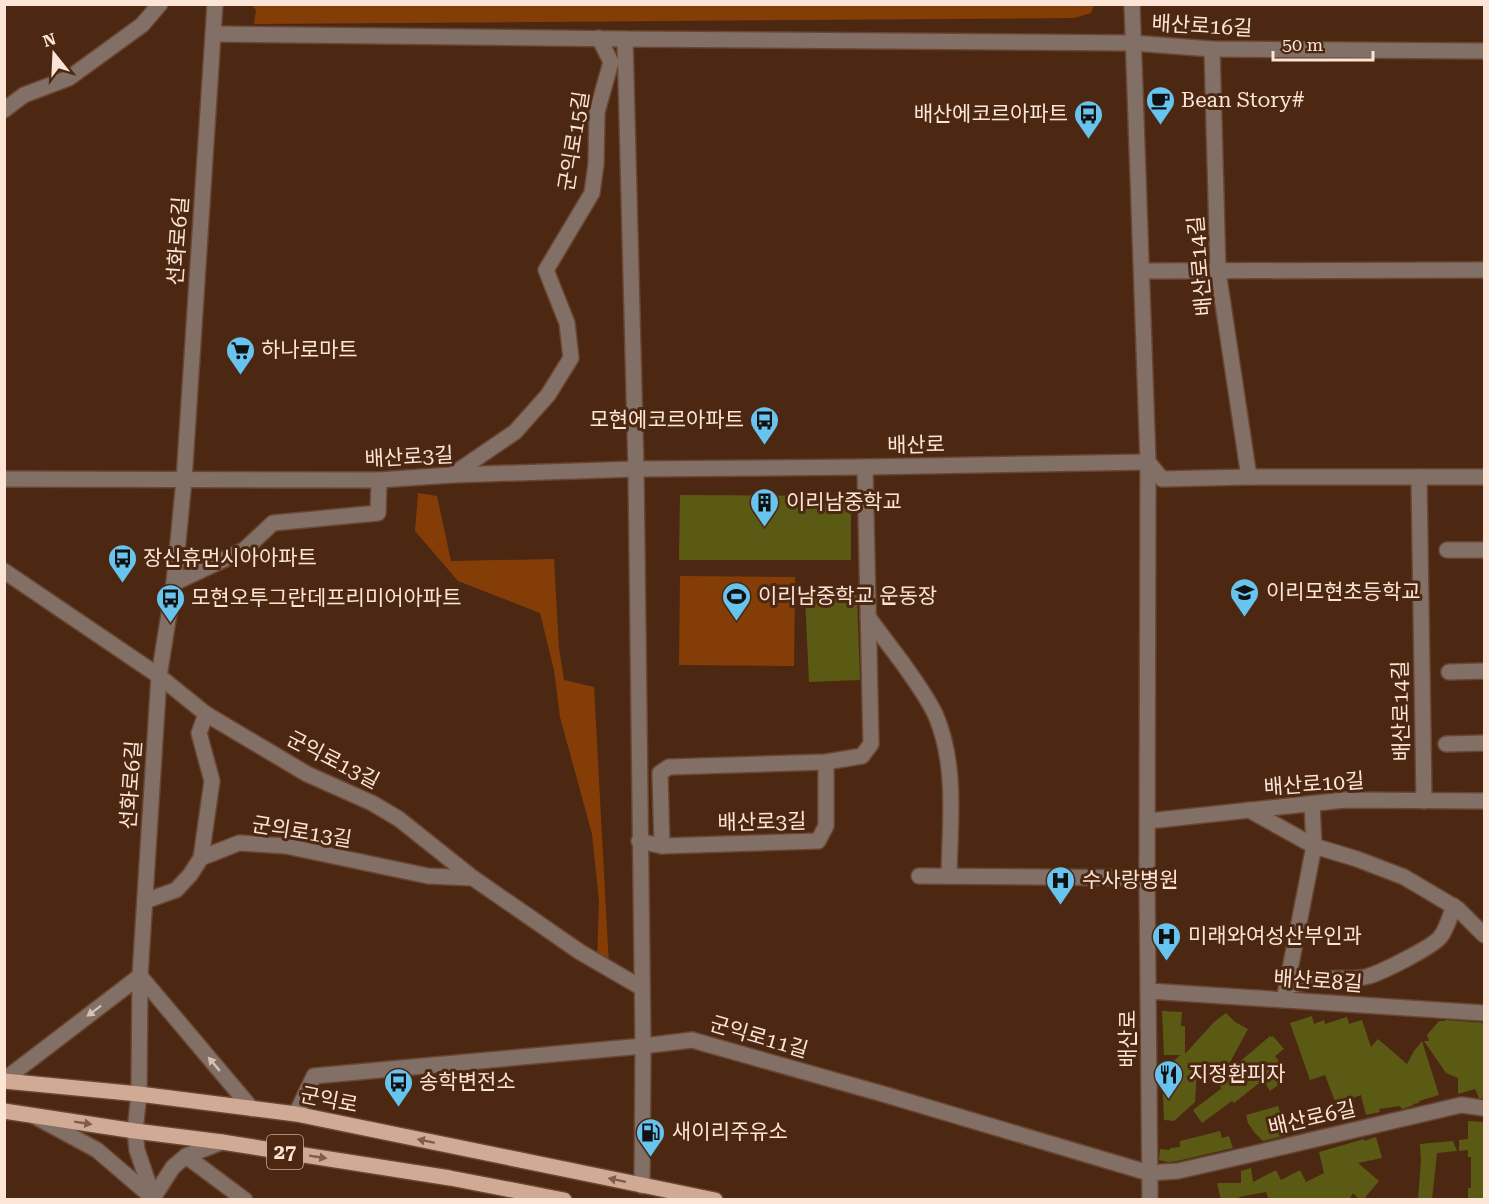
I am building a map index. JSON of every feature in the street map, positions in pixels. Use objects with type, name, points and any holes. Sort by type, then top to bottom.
[{"type":"main road","name":"군익로","points":[[4,1080],[296,1114],[715,1200]]},
{"type":"main road","name":"27","points":[[4,1111],[438,1176],[564,1200]]},
{"type":"street","points":[[4,110],[24,95],[69,78],[142,25],[160,4]]},
{"type":"street","name":"선화로6길","points":[[153,1199],[137,1150],[135,1131],[139,1094],[140,976],[159,676],[174,583],[184,480],[215,4]]},
{"type":"street","name":"배산로","points":[[1132,4],[1148,462],[1147,878],[1150,1200]]},
{"type":"street","points":[[213,34],[1133,43]]},
{"type":"street","name":"군익로15길","points":[[452,476],[515,432],[548,395],[571,358],[567,323],[546,270],[592,194],[596,164],[597,112],[611,62],[599,38]]},
{"type":"street","points":[[625,39],[636,469],[643,1046],[642,1186]]},
{"type":"street","name":"배산로16길","points":[[1133,43],[1212,50],[1485,51]]},
{"type":"street","name":"배산로14길","points":[[1212,50],[1218,271],[1249,477]]},
{"type":"street","points":[[1142,271],[1485,270]]},
{"type":"street","points":[[1148,462],[1162,479],[1485,477]]},
{"type":"street","name":"배산로","points":[[868,617],[865,467],[1148,462]]},
{"type":"street","name":"배산로3길","points":[[184,480],[379,480],[636,469],[865,467]]},
{"type":"street","name":"배산로14길","points":[[1419,477],[1424,801]]},
{"type":"street","points":[[4,479],[184,480]]},
{"type":"street","points":[[174,583],[244,550],[273,523],[378,513],[379,480]]},
{"type":"street","points":[[1447,550],[1485,550]]},
{"type":"street","name":"군익로13길","points":[[4,571],[159,676],[206,714],[307,774],[372,803],[399,819],[473,878],[580,952],[642,988]]},
{"type":"street","points":[[662,846],[660,773],[669,767],[826,762],[862,756],[872,744],[868,617]]},
{"type":"street","points":[[868,617],[920,688],[936,715],[943,737],[949,771],[949,876]]},
{"type":"street","points":[[1449,672],[1485,671]]},
{"type":"street","points":[[145,901],[176,890],[201,858],[212,781],[199,734],[206,714]]},
{"type":"street","points":[[1446,744],[1485,743]]},
{"type":"street","name":"배산로3길","points":[[639,841],[662,846],[818,842],[826,826],[826,762]]},
{"type":"street","name":"배산로10길","points":[[1148,821],[1345,800],[1485,801]]},
{"type":"street","points":[[1286,993],[1314,846],[1312,804]]},
{"type":"street","points":[[1250,810],[1314,846],[1404,876],[1454,906],[1485,935]]},
{"type":"street","name":"군의로13길","points":[[201,858],[239,843],[286,846],[428,876],[473,878]]},
{"type":"street","points":[[919,876],[1147,878]]},
{"type":"street","points":[[1286,993],[1323,979],[1369,976],[1428,948],[1442,935],[1454,906]]},
{"type":"street","points":[[4,1080],[140,976],[252,1109]]},
{"type":"street","name":"배산로8길","points":[[1148,991],[1286,993],[1485,1013]]},
{"type":"street","name":"군익로11길","points":[[296,1114],[314,1076],[692,1040],[884,1094],[1149,1173]]},
{"type":"street","name":"배산로6길","points":[[1149,1173],[1178,1171],[1461,1105],[1485,1108]]},
{"type":"street","points":[[31,1115],[98,1150],[153,1199],[173,1167],[186,1156],[222,1142]]},
{"type":"street","points":[[186,1156],[245,1200]]},
{"type":"shaded area","points":[[252,5],[1094,5],[1091,13],[1074,18],[254,24],[256,10]]},
{"type":"shaded area","points":[[418,493],[437,496],[451,561],[554,559],[559,648],[564,680],[594,687],[609,966],[597,964],[599,901],[592,834],[560,717],[554,670],[540,613],[458,581],[415,531]]},
{"type":"shaded area","name":"이리남중학교 운동장","points":[[680,576],[795,577],[794,666],[679,665]]},
{"type":"building","name":"이리남중학교","points":[[680,495],[851,496],[851,560],[679,560]]},
{"type":"building","points":[[857,595],[860,680],[809,682],[805,597]]},
{"type":"building","points":[[1162,1011],[1182,1012],[1181,1026],[1185,1026],[1185,1054],[1214,1022],[1226,1013],[1235,1022],[1248,1029],[1222,1077],[1270,1036],[1273,1036],[1284,1049],[1275,1056],[1288,1074],[1270,1091],[1263,1080],[1234,1103],[1232,1101],[1202,1123],[1193,1110],[1222,1088],[1197,1067],[1195,1102],[1174,1121],[1164,1120],[1162,1073],[1180,1055],[1164,1055]]},
{"type":"building","points":[[1312,1016],[1314,1024],[1324,1020],[1325,1024],[1347,1017],[1349,1024],[1362,1020],[1371,1047],[1378,1039],[1407,1064],[1422,1041],[1439,1095],[1402,1109],[1400,1106],[1379,1109],[1380,1112],[1366,1115],[1361,1095],[1336,1104],[1325,1075],[1310,1080],[1290,1023]]},
{"type":"building","points":[[1439,1021],[1485,1023],[1484,1098],[1479,1098],[1475,1089],[1458,1094],[1458,1078],[1446,1073],[1424,1041],[1429,1041],[1427,1035]]},
{"type":"building","points":[[1278,1106],[1287,1135],[1263,1141],[1248,1123],[1246,1115]]},
{"type":"building","points":[[1468,1121],[1485,1122],[1485,1200],[1468,1200],[1468,1188],[1471,1188],[1471,1157],[1468,1157],[1468,1150],[1459,1151],[1459,1140],[1468,1139]]},
{"type":"building","points":[[1220,1131],[1222,1138],[1229,1136],[1233,1148],[1177,1161],[1159,1160],[1160,1149],[1170,1150],[1170,1148],[1180,1147],[1180,1141]]},
{"type":"building","points":[[1376,1137],[1382,1158],[1358,1163],[1379,1181],[1363,1200],[1353,1193],[1349,1200],[1269,1200],[1266,1192],[1239,1197],[1239,1200],[1221,1200],[1217,1183],[1241,1183],[1241,1171],[1251,1168],[1253,1182],[1276,1170],[1281,1180],[1300,1170],[1306,1182],[1324,1173],[1319,1152]]},
{"type":"building","points":[[1453,1141],[1457,1151],[1437,1153],[1432,1200],[1418,1200],[1420,1144]]},
{"type":"place","name":"Bean Story#","points":[[1160,126]]},
{"type":"place","name":"배산에코르아파트","points":[[1089,140]]},
{"type":"place","name":"하나로마트","points":[[240,376]]},
{"type":"place","name":"모현에코르아파트","points":[[765,446]]},
{"type":"place","name":"이리남중학교","points":[[765,528]]},
{"type":"place","name":"장신휴먼시아아파트","points":[[122,584]]},
{"type":"place","name":"이리모현초등학교","points":[[1245,618]]},
{"type":"place","name":"이리남중학교 운동장","points":[[737,622]]},
{"type":"place","name":"모현오투그란데프리미어아파트","points":[[170,624]]},
{"type":"place","name":"수사랑병원","points":[[1061,906]]},
{"type":"place","name":"미래와여성산부인과","points":[[1167,962]]},
{"type":"place","name":"지정환피자","points":[[1168,1100]]},
{"type":"place","name":"송학변전소","points":[[398,1108]]},
{"type":"place","name":"새이리주유소","points":[[651,1158]]}]
